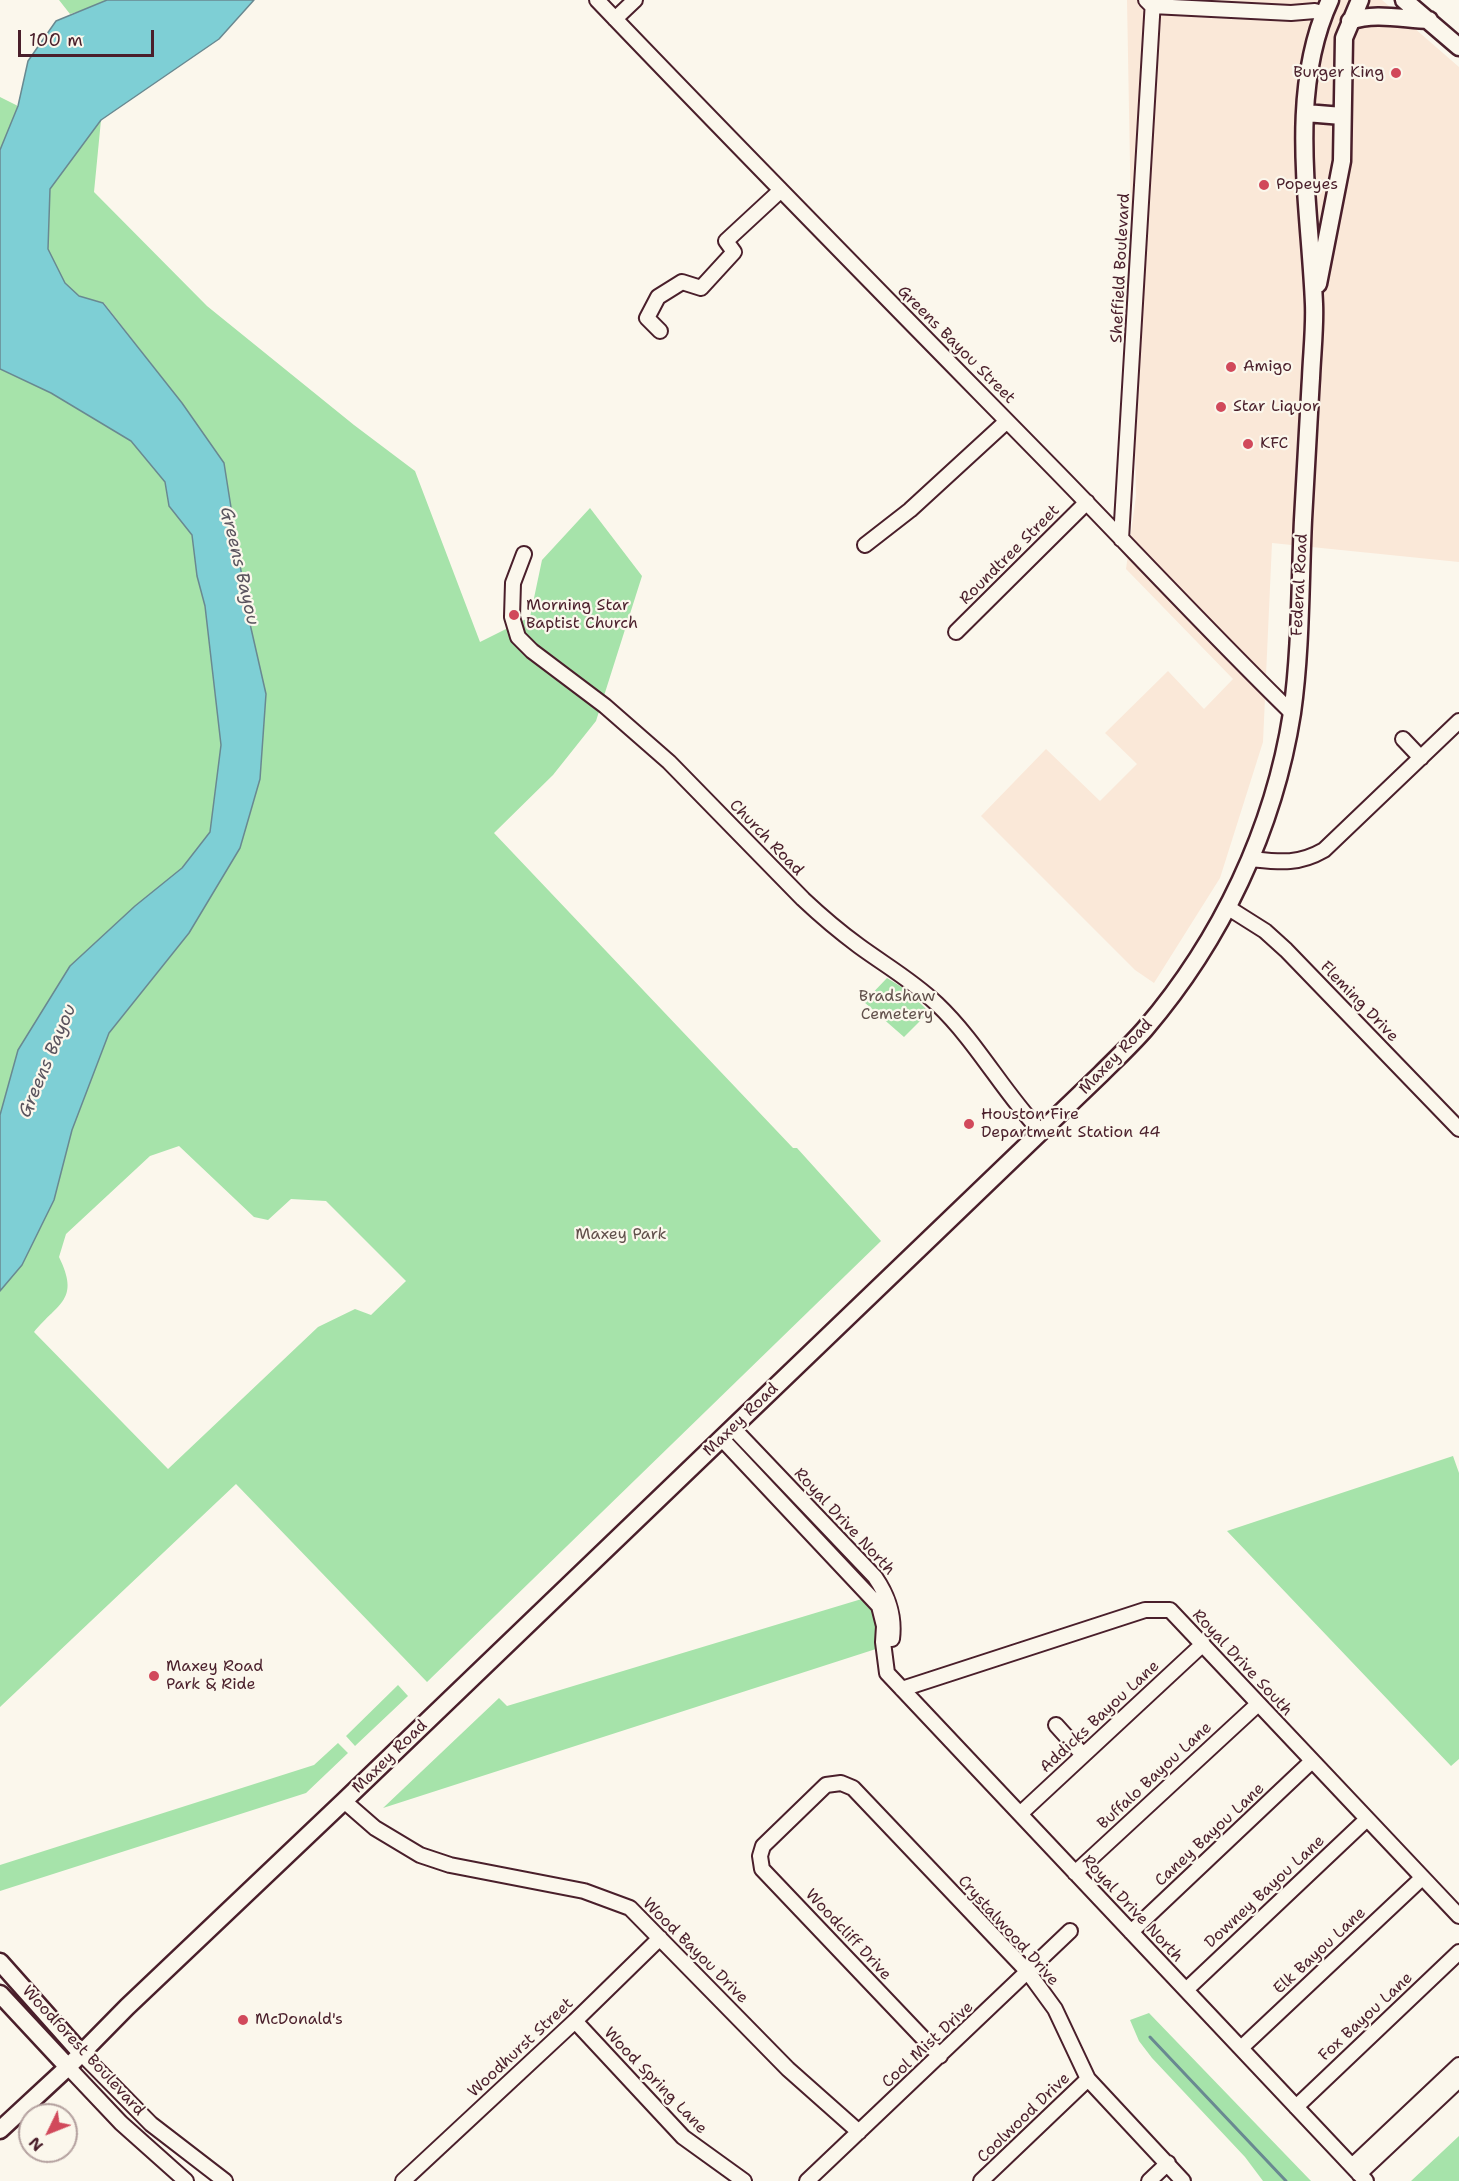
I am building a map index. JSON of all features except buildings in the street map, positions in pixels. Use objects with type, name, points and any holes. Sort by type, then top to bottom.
[{"type":"main road","name":"Federal Road","points":[[1314,306],[1342,161],[1344,38],[1360,0]]},
{"type":"main road","points":[[1407,2],[1459,47]]},
{"type":"main road","name":"Federal Road","points":[[1251,859],[1279,773],[1292,713],[1298,639],[1314,306],[1304,176],[1306,113],[1309,74],[1326,7]]},
{"type":"main road","points":[[1326,7],[1344,38]]},
{"type":"main road","points":[[1350,21],[1363,16],[1378,15],[1429,20]]},
{"type":"main road","points":[[1306,113],[1342,116]]},
{"type":"main road","points":[[1307,215],[1332,217]]},
{"type":"main road","name":"Maxey Road","points":[[0,2130],[1145,1030],[1178,988],[1227,907],[1251,859]]},
{"type":"main road","name":"Woodforest Boulevard","points":[[0,1962],[81,2053]]},
{"type":"main road","name":"Woodforest Boulevard","points":[[0,1994],[68,2067]]},
{"type":"street","name":"Greens Bayou Street","points":[[597,0],[780,191],[1292,713]]},
{"type":"street","points":[[615,19],[635,0]]},
{"type":"street","points":[[1150,2],[1296,13],[1326,7]]},
{"type":"street","name":"Sheffield Boulevard","points":[[1122,539],[1150,2]]},
{"type":"street","points":[[1296,13],[1308,23],[1317,37]]},
{"type":"street","points":[[660,332],[647,318],[658,297],[682,282],[701,288],[734,252],[726,242],[780,191]]},
{"type":"street","points":[[865,545],[910,510],[1007,421]]},
{"type":"street","name":"Roundtree Street","points":[[957,632],[1087,502]]},
{"type":"street","name":"Church Road","points":[[524,554],[513,583],[512,617],[518,637],[532,651],[605,706],[669,762],[826,920],[860,947],[900,973],[936,1004],[957,1026],[1012,1099],[1041,1132]]},
{"type":"street","points":[[1251,859],[1298,861],[1311,858],[1324,850],[1459,721]]},
{"type":"street","points":[[1403,739],[1421,758]]},
{"type":"street","name":"Fleming Drive","points":[[1227,907],[1265,931],[1286,950],[1459,1129]]},
{"type":"street","name":"Royal Drive North","points":[[727,1433],[808,1507],[875,1577],[885,1592],[893,1619],[892,1644],[885,1654]]},
{"type":"street","name":"Royal Drive North","points":[[727,1433],[796,1518],[879,1606],[883,1616],[887,1673],[1359,2174]]},
{"type":"street","points":[[796,1518],[808,1507]]},
{"type":"street","name":"Royal Drive South","points":[[902,1689],[1145,1610],[1170,1610],[1459,1916]]},
{"type":"street","name":"Addicks Bayou Lane","points":[[1020,1814],[1203,1644]]},
{"type":"street","name":"Buffalo Bayou Lane","points":[[1075,1873],[1258,1704]]},
{"type":"street","points":[[1056,1725],[1083,1755]]},
{"type":"street","name":"Caney Bayou Lane","points":[[1131,1932],[1312,1761]]},
{"type":"street","name":"Crystalwood Drive","points":[[776,1832],[826,1785],[841,1783],[853,1788],[1028,1972],[1055,2009],[1089,2079],[1184,2181]]},
{"type":"street","name":"Wood Bayou Drive","points":[[344,1801],[375,1828],[420,1855],[450,1865],[584,1891],[630,1908],[788,2069],[859,2132]]},
{"type":"street","name":"Downey Bayou Lane","points":[[1186,1990],[1367,1819]]},
{"type":"street","name":"Woodcliff Drive","points":[[776,1832],[763,1846],[760,1856],[762,1869],[940,2056]]},
{"type":"street","name":"Elk Bayou Lane","points":[[1241,2049],[1422,1878]]},
{"type":"street","name":"Cool Mist Drive","points":[[807,2181],[1070,1932]]},
{"type":"street","name":"Woodhurst Street","points":[[402,2181],[575,2021],[660,1938]]},
{"type":"street","name":"Fox Bayou Lane","points":[[1296,2107],[1459,1952]]},
{"type":"street","name":"Wood Spring Lane","points":[[575,2021],[682,2138],[744,2181]]},
{"type":"street","name":"Woodforest Boulevard","points":[[81,2053],[151,2124],[215,2178]]},
{"type":"street","points":[[1359,2174],[1450,2083],[1459,2064]]},
{"type":"street","name":"Woodforest Boulevard","points":[[68,2067],[121,2123],[186,2181]]},
{"type":"street","name":"Coolwood Drive","points":[[981,2181],[1089,2079]]},
{"type":"street","points":[[1149,2181],[1168,2163]]},
{"type":"shaded area","points":[[1127,0],[1382,0],[1459,67],[1459,562],[1272,543],[1263,742],[1220,878],[1154,983],[1135,970],[981,816],[1046,749],[1100,801],[1137,764],[1105,733],[1168,671],[1204,709],[1233,679],[1126,569],[1136,496]]},
{"type":"green space","points":[[59,0],[116,0],[70,14]]},
{"type":"green space","points":[[0,97],[18,106],[0,150]]},
{"type":"green space","name":"Maxey Park","points":[[101,120],[94,192],[207,306],[354,425],[415,471],[480,642],[530,617],[542,560],[590,508],[642,576],[596,721],[553,775],[494,833],[793,1148],[797,1148],[881,1241],[427,1682],[236,1484],[0,1707],[0,1291],[22,1265],[54,1200],[72,1130],[109,1033],[189,933],[240,848],[260,779],[266,694],[248,615],[224,463],[182,403],[104,303],[79,296],[65,284],[48,249],[50,189]],"holes":[[[179,1146],[254,1217],[268,1220],[291,1199],[326,1201],[406,1281],[371,1315],[355,1309],[318,1327],[168,1469],[34,1332],[64,1299],[67,1292],[65,1271],[59,1257],[66,1234],[150,1156]]]},
{"type":"green space","points":[[0,369],[51,393],[131,441],[165,482],[169,506],[192,535],[197,576],[205,606],[221,745],[210,832],[182,868],[135,906],[70,966],[18,1050],[0,1115]]},
{"type":"green space","name":"Bradshaw Cemetery","points":[[887,978],[908,991],[929,1012],[904,1037],[864,1002]]},
{"type":"green space","points":[[1453,1456],[1459,1473],[1459,1759],[1451,1766],[1227,1531]]},
{"type":"green space","points":[[865,1598],[876,1610],[879,1648],[383,1808],[499,1698],[507,1706]]},
{"type":"green space","points":[[398,1685],[408,1696],[355,1746],[346,1736]]},
{"type":"green space","points":[[338,1743],[348,1753],[306,1793],[0,1891],[0,1865],[314,1765]]},
{"type":"green space","points":[[1149,2013],[1311,2181],[1263,2181],[1245,2157],[1152,2058],[1139,2041],[1130,2020]]},
{"type":"green space","points":[[1459,2136],[1459,2181],[1411,2181]]},
{"type":"water","name":"Greens Bayou","points":[[107,0],[254,0],[219,39],[101,120],[50,189],[48,249],[65,283],[79,296],[103,303],[182,403],[224,463],[248,615],[266,694],[260,779],[240,848],[189,933],[109,1033],[72,1130],[54,1200],[22,1265],[0,1291],[0,1115],[18,1050],[70,966],[135,906],[182,868],[210,832],[221,745],[205,606],[197,576],[192,535],[169,506],[165,482],[131,441],[51,393],[0,369],[0,150],[18,106],[28,61],[56,21]]},
{"type":"waterway","points":[[1150,2037],[1286,2181]]},
{"type":"place","name":"Burger King","points":[[1396,73]]},
{"type":"place","name":"Popeyes","points":[[1264,185]]},
{"type":"place","name":"Amigo","points":[[1231,367]]},
{"type":"place","name":"Star Liquor","points":[[1221,407]]},
{"type":"place","name":"KFC","points":[[1248,444]]},
{"type":"place","name":"Morning Star Baptist Church","points":[[514,615]]},
{"type":"place","name":"Houston Fire Department Station 44","points":[[969,1124]]},
{"type":"place","name":"Maxey Road Park & Ride","points":[[154,1676]]},
{"type":"place","name":"McDonald's","points":[[243,2020]]}]
